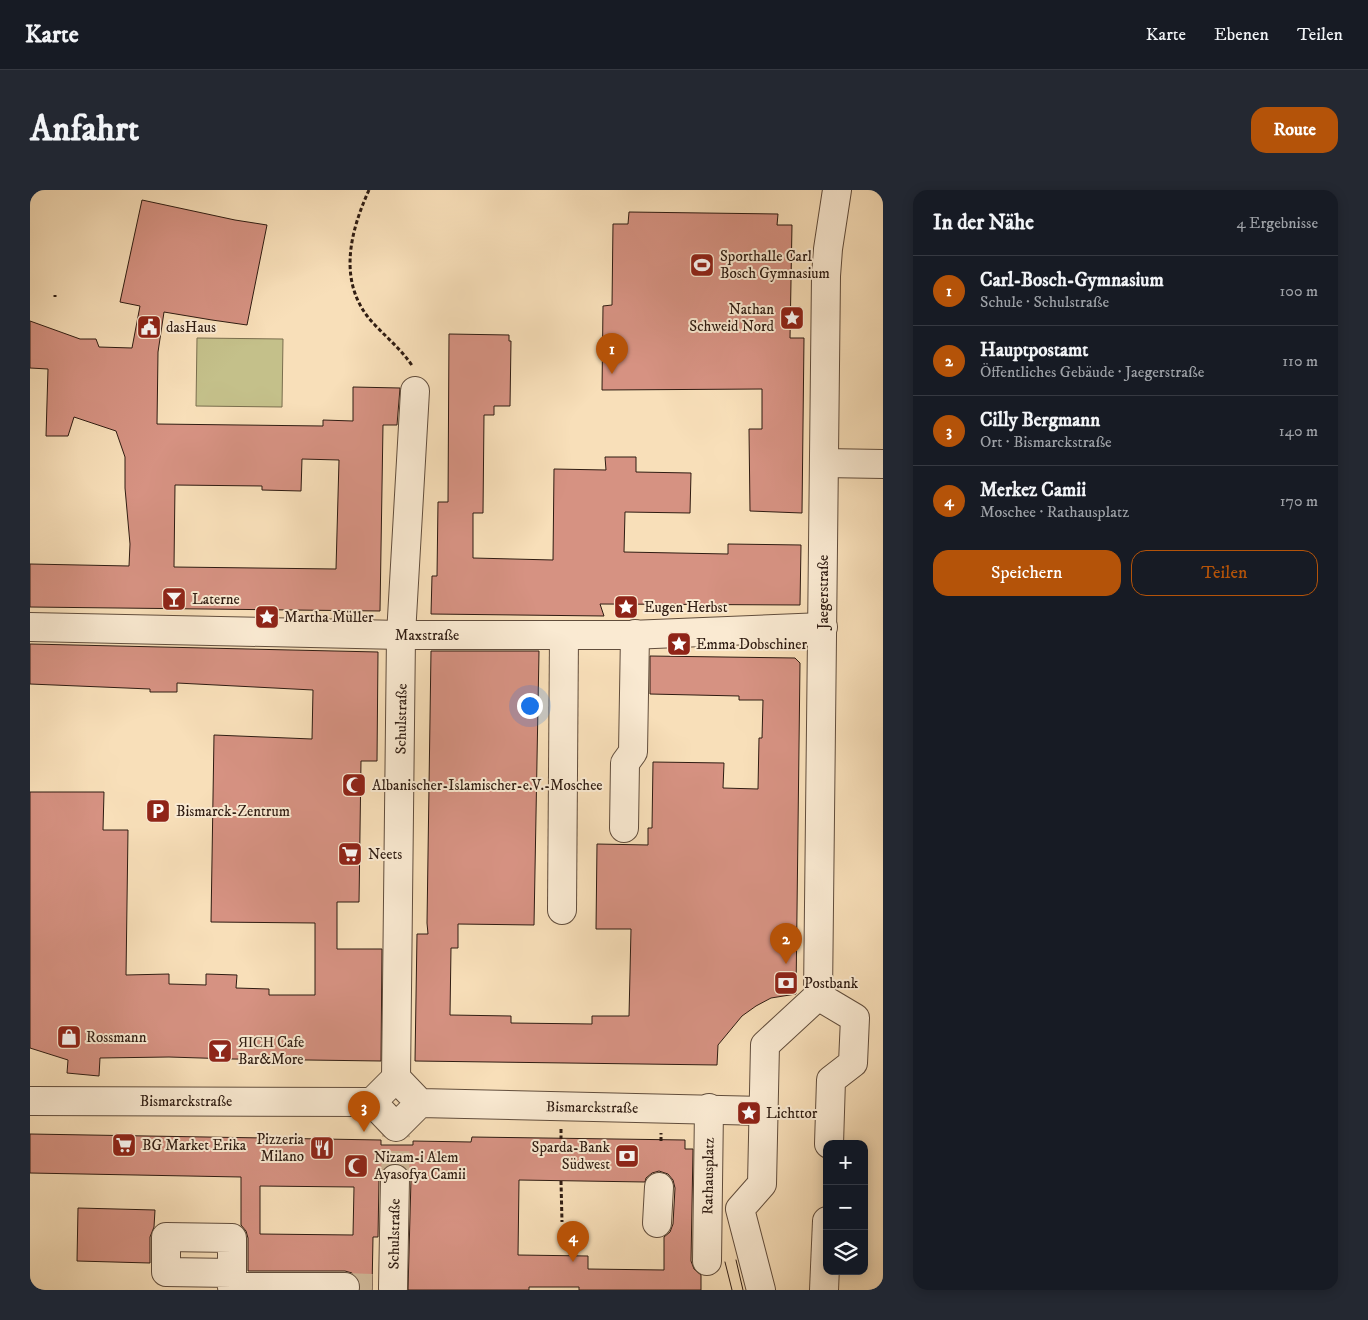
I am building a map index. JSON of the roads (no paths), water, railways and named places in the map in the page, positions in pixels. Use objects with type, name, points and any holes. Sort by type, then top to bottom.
[{"type":"street","name":"Jaegerstraße","points":[[818,996],[826,276],[837,190]]},
{"type":"street","name":"Schulstraße","points":[[396,1078],[401,635],[415,391]]},
{"type":"street","points":[[824,463],[883,464]]},
{"type":"street","name":"Maxstraße","points":[[30,627],[401,635],[635,634],[823,627]]},
{"type":"street","points":[[624,828],[625,762],[632,752],[635,634]]},
{"type":"street","points":[[562,910],[564,635]]},
{"type":"street","points":[[761,1290],[740,1209],[762,1184],[765,1045],[818,996],[855,1018],[853,1063],[831,1080],[829,1140]]},
{"type":"street","points":[[396,1078],[420,1103],[396,1131],[372,1102],[396,1078]]},
{"type":"street","name":"Bismarckstraße","points":[[30,1101],[372,1102]]},
{"type":"street","name":"Bismarckstraße","points":[[420,1103],[709,1108],[764,1111]]},
{"type":"street","name":"Rathausplatz","points":[[709,1108],[707,1252],[747,1236]]},
{"type":"street","name":"Schulstraße","points":[[386,1289],[405,1245],[395,1179]]},
{"type":"street","points":[[657,1223],[659,1187]]},
{"type":"street","points":[[824,1290],[827,1230]]},
{"type":"street","points":[[232,1273],[232,1287],[344,1287]]},
{"type":"tunnel","points":[[395,1179],[396,1135]]},
{"type":"tunnel","points":[[345,1287],[372,1288]]},
{"type":"tram line","points":[[736,1260],[743,1290]]},
{"type":"tram line","points":[[725,1262],[732,1290]]},
{"type":"place","name":"Sporthalle Carl Bosch Gymnasium","points":[[702,265]]},
{"type":"place","name":"Nathan Schweid Nord","points":[[792,318]]},
{"type":"place","name":"dasHaus","points":[[149,327]]},
{"type":"place","name":"Carl-Bosch-Gymnasium","points":[[612,374]]},
{"type":"place","name":"Laterne","points":[[174,599]]},
{"type":"place","name":"Eugen Herbst","points":[[626,607]]},
{"type":"place","name":"Martha Müller","points":[[267,617]]},
{"type":"place","name":"Emma Dobschiner","points":[[679,644]]},
{"type":"place","name":"Albanischer-Islamischer-e.V.-Moschee","points":[[354,785]]},
{"type":"place","name":"Bismarck-Zentrum","points":[[158,811]]},
{"type":"place","name":"Neets","points":[[350,854]]},
{"type":"place","name":"Hauptpostamt","points":[[786,964]]},
{"type":"place","name":"Postbank","points":[[786,983]]},
{"type":"place","name":"Rossmann","points":[[69,1037]]},
{"type":"place","name":"ЯІСН Cafe Bar&More","points":[[220,1051]]},
{"type":"place","name":"Lichttor","points":[[749,1113]]},
{"type":"place","name":"Cilly Bergmann","points":[[364,1132]]},
{"type":"place","name":"BG Market Erika","points":[[124,1145]]},
{"type":"place","name":"Pizzeria Milano","points":[[322,1148]]},
{"type":"place","name":"Sparda-Bank Südwest","points":[[627,1156]]},
{"type":"place","name":"Nizam-i Alem Ayasofya Camii","points":[[356,1166]]},
{"type":"place","name":"Merkez Camii","points":[[573,1262]]}]
